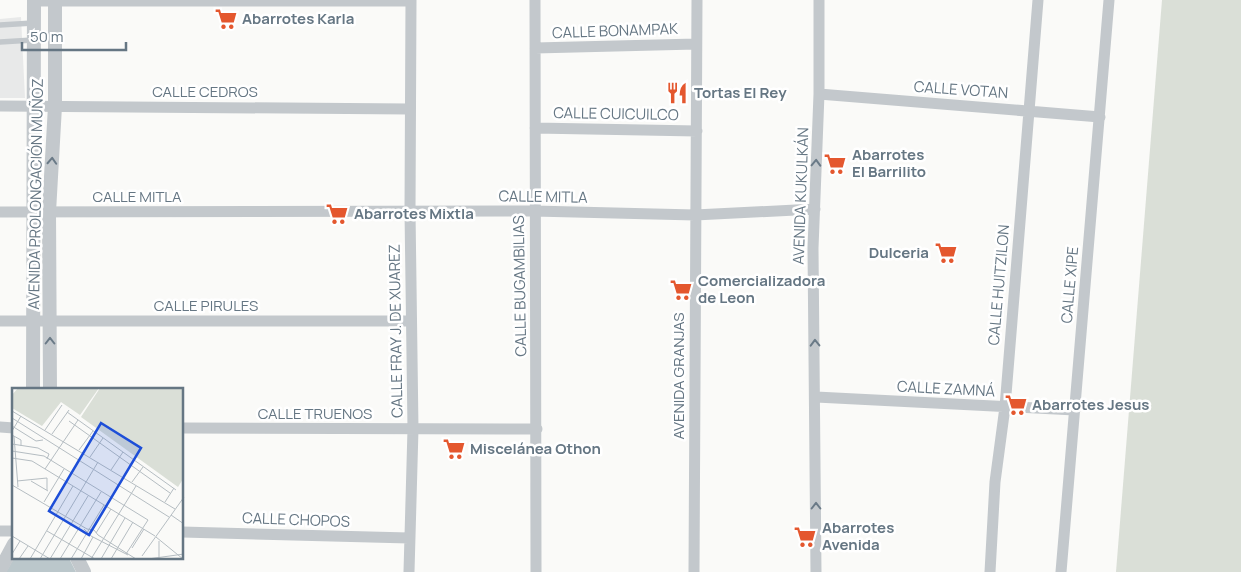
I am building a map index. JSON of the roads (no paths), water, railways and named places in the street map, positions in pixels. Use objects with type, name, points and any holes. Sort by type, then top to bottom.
[{"type":"street","points":[[34,0],[411,0]]},
{"type":"street","name":"AVENIDA PROLONGACIÓN MUÑOZ","points":[[33,388],[34,0]]},
{"type":"street","name":"AVENIDA PROLONGACIÓN MUÑOZ","points":[[50,388],[49,212],[55,106],[55,0]]},
{"type":"street","name":"CALLE FRAY J. DE XUAREZ","points":[[409,572],[413,429],[409,109],[411,0]]},
{"type":"street","name":"CALLE BUGAMBILIAS","points":[[535,0],[536,572]]},
{"type":"street","name":"AVENIDA GRANJAS","points":[[694,572],[697,0]]},
{"type":"street","name":"AVENIDA KUKULKÁN","points":[[816,572],[816,397],[813,248],[819,94],[819,0]]},
{"type":"street","name":"CALLE HUITZILON","points":[[990,572],[995,482],[1005,407],[1038,0]]},
{"type":"street","name":"CALLE XIPE","points":[[1060,572],[1109,0]]},
{"type":"street","name":"CALLE BONAMPAK","points":[[535,48],[696,44]]},
{"type":"street","name":"CALLE VOTAN","points":[[819,94],[1100,117]]},
{"type":"street","name":"CALLE CEDROS","points":[[0,106],[409,109]]},
{"type":"street","name":"CALLE CUICUILCO","points":[[535,128],[697,131]]},
{"type":"street","name":"CALLE MITLA","points":[[0,212],[534,211],[695,214],[814,209]]},
{"type":"street","name":"CALLE PIRULES","points":[[0,321],[411,321]]},
{"type":"street","name":"CALLE ZAMNÁ","points":[[816,397],[1075,410]]},
{"type":"street","name":"CALLE TRUENOS","points":[[184,428],[537,429]]},
{"type":"street","name":"CALLE CHOPOS","points":[[184,532],[409,538]]},
{"type":"street","points":[[0,570],[12,548]]},
{"type":"street","points":[[78,560],[84,572]]},
{"type":"lane","points":[[0,25],[34,23]]},
{"type":"lane","points":[[0,42],[34,40]]},
{"type":"place","name":"Abarrotes Karla","points":[[226,19]]},
{"type":"place","name":"Tortas El Rey","points":[[677,93]]},
{"type":"place","name":"Abarrotes El Barrilito","points":[[835,164]]},
{"type":"place","name":"Abarrotes Mixtla","points":[[337,214]]},
{"type":"place","name":"Dulceria","points":[[946,253]]},
{"type":"place","name":"Comercializadora de Leon","points":[[681,290]]},
{"type":"place","name":"Abarrotes Jesus","points":[[1016,405]]},
{"type":"place","name":"Miscelánea Othon","points":[[454,449]]},
{"type":"place","name":"Abarrotes Avenida","points":[[805,537]]}]
